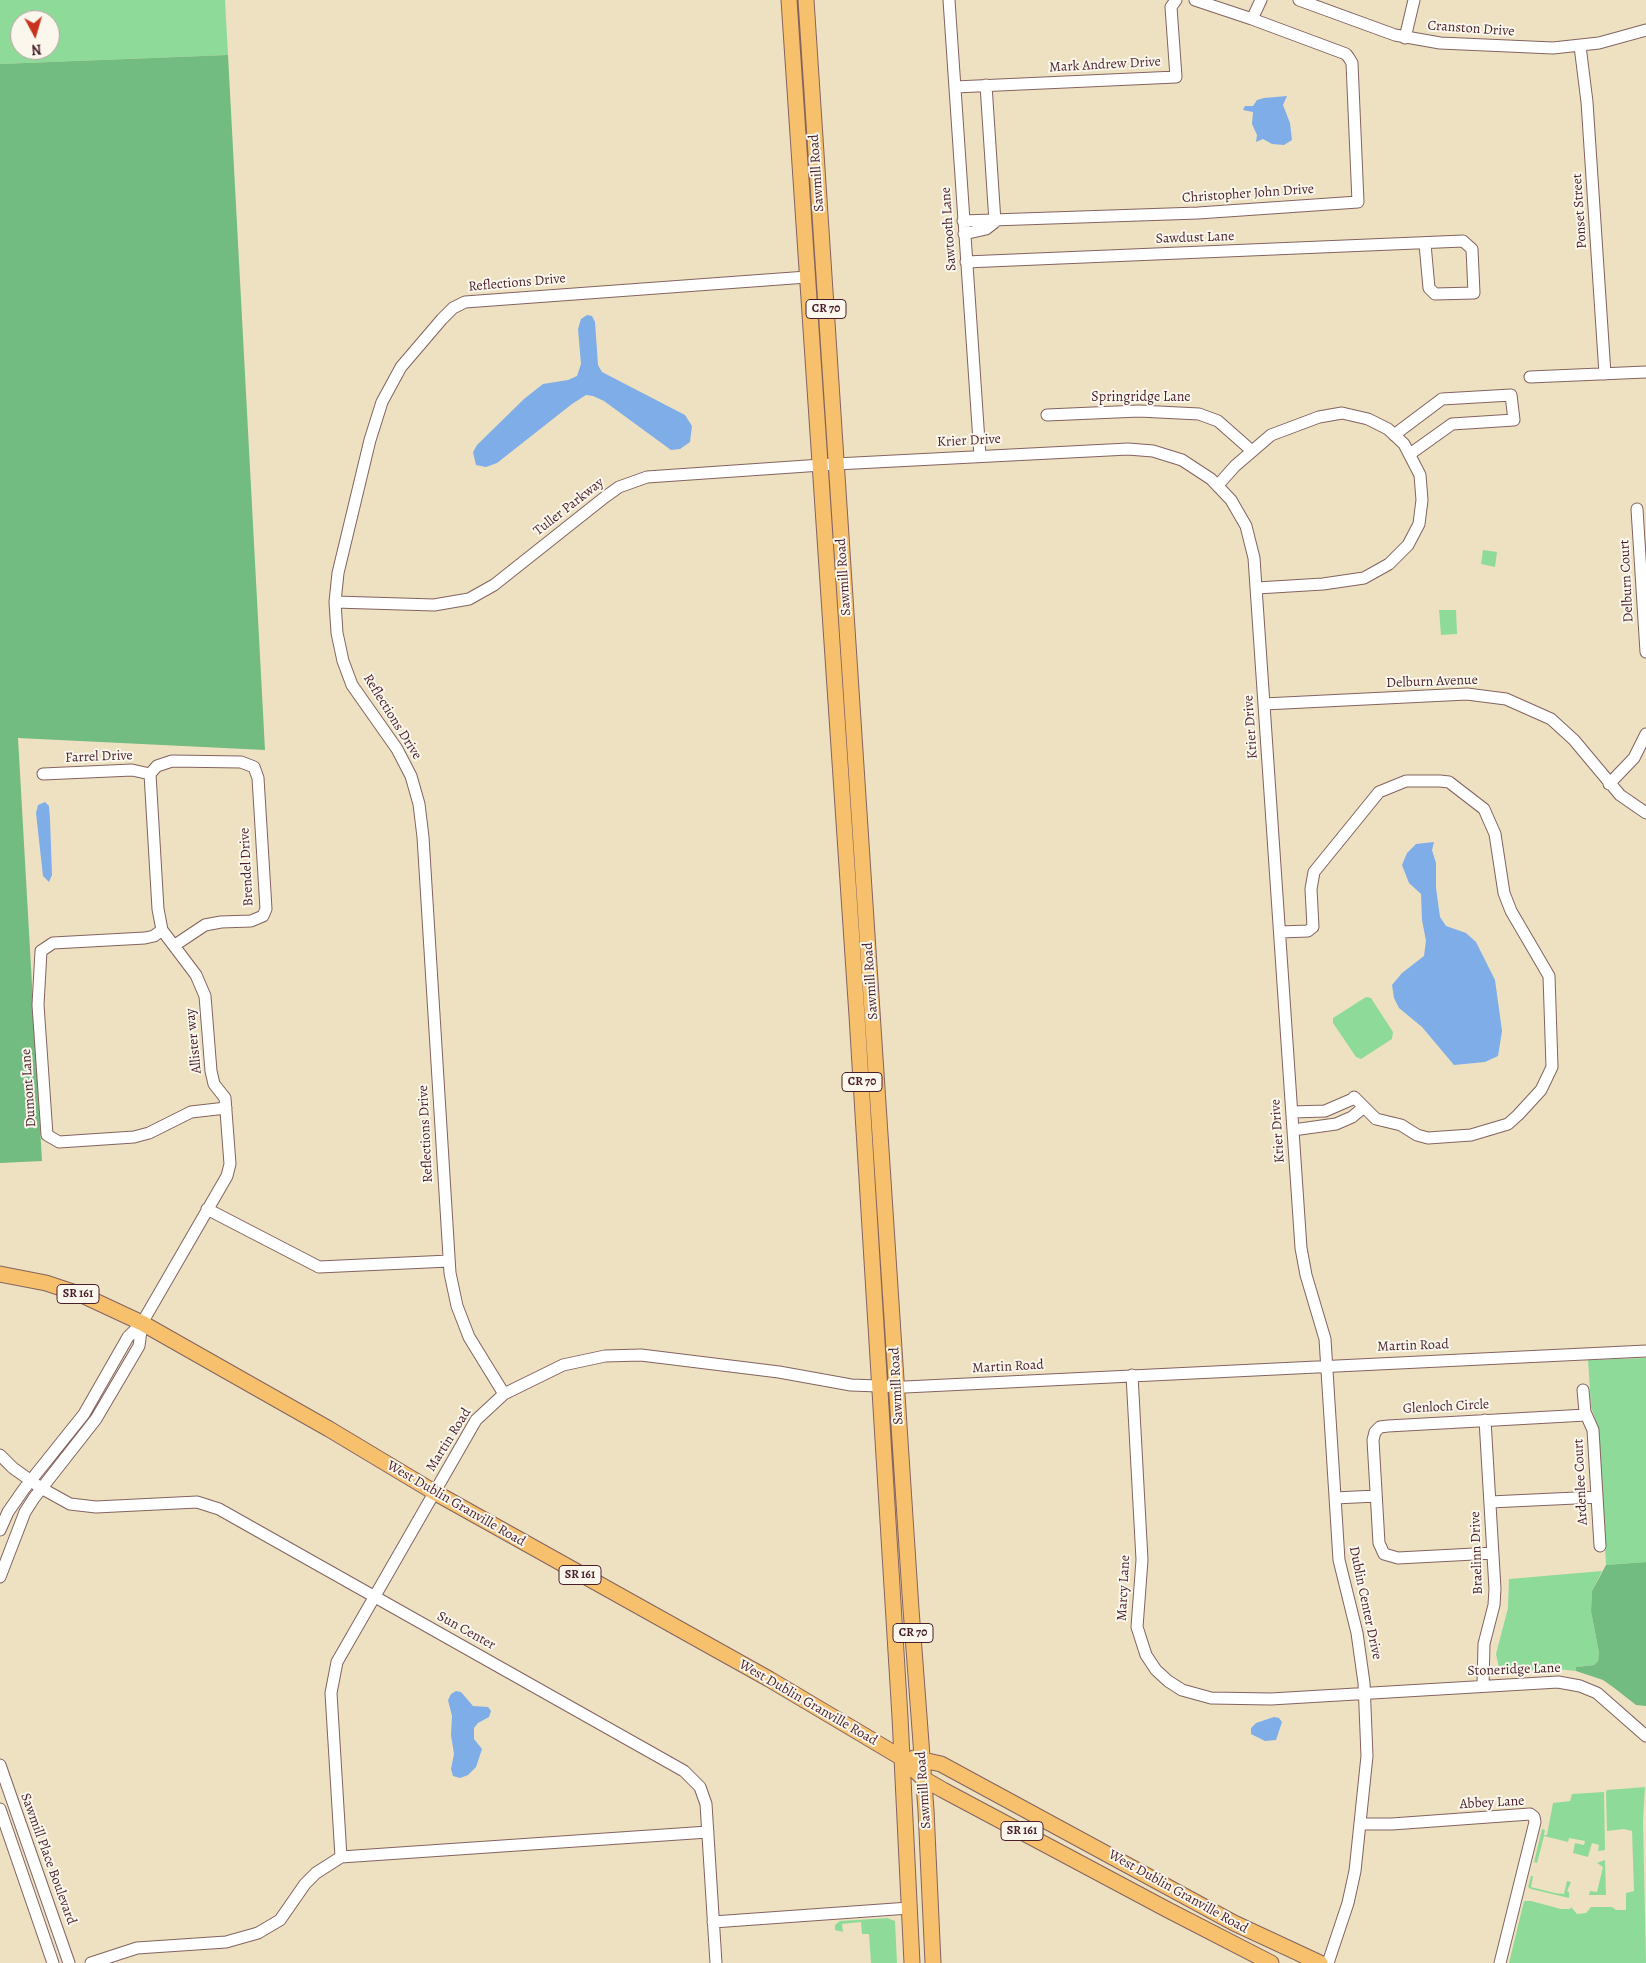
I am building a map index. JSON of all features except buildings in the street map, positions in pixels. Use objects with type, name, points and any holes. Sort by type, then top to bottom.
[{"type":"main road","name":"Sawmill Road","points":[[789,0],[880,1387],[912,1963]]},
{"type":"main road","name":"Sawmill Road","points":[[806,0],[910,1609],[923,1759],[934,1963]]},
{"type":"main road","name":"West Dublin Granville Road","points":[[0,1274],[46,1283],[82,1295],[142,1323],[329,1429],[434,1492],[769,1680],[902,1758],[924,1779],[1271,1963]]},
{"type":"main road","name":"West Dublin Granville Road","points":[[902,1758],[923,1759],[941,1764],[1234,1923],[1320,1963]]},
{"type":"street","name":"Sawtooth Lane","points":[[949,0],[980,456]]},
{"type":"street","name":"Mark Andrew Drive","points":[[955,87],[1176,77],[1171,7],[1176,0]]},
{"type":"street","points":[[1195,0],[1252,19],[1261,0]]},
{"type":"street","name":"Cranston Drive","points":[[1299,0],[1405,38],[1440,43],[1514,48],[1580,46],[1614,40],[1646,30]]},
{"type":"street","points":[[1405,38],[1414,0]]},
{"type":"street","name":"Christopher John Drive","points":[[963,221],[995,222],[1198,213],[1358,202],[1352,63],[1346,54],[1252,19]]},
{"type":"street","name":"Ponset Street","points":[[1580,46],[1591,160],[1605,374]]},
{"type":"street","points":[[986,85],[995,222]]},
{"type":"street","name":"Christopher John Drive","points":[[964,234],[986,229],[995,222]]},
{"type":"street","name":"Sawdust Lane","points":[[966,262],[1463,241],[1472,249],[1474,292],[1435,294],[1429,288],[1425,244]]},
{"type":"street","name":"Reflections Drive","points":[[504,1394],[478,1354],[464,1326],[454,1296],[449,1261],[422,821],[411,776],[404,762],[363,702],[347,672],[338,644],[335,602],[345,541],[370,440],[382,402],[406,361],[453,308],[472,300],[807,277]]},
{"type":"street","points":[[1530,377],[1646,372]]},
{"type":"street","points":[[1394,435],[1442,399],[1511,394],[1514,420],[1452,424],[1410,454]]},
{"type":"street","name":"Springridge Lane","points":[[1047,415],[1139,411],[1199,414],[1218,421],[1252,451]]},
{"type":"street","points":[[1218,485],[1252,451],[1271,436],[1328,414],[1342,413],[1368,419],[1394,435],[1410,454],[1420,476],[1421,512],[1414,535],[1399,556],[1364,578],[1324,584],[1257,588]]},
{"type":"street","name":"Krier Drive","points":[[836,464],[1144,450],[1182,460],[1218,485],[1237,509],[1248,533],[1254,554],[1257,588],[1303,1259],[1309,1287],[1323,1326],[1327,1365]]},
{"type":"street","name":"Tuller Parkway","points":[[335,602],[434,605],[469,599],[494,586],[605,496],[636,480],[661,475],[836,464]]},
{"type":"street","name":"Delburn Court","points":[[1637,509],[1646,652]]},
{"type":"street","name":"Delburn Avenue","points":[[1264,704],[1467,694],[1506,699],[1550,719],[1574,740],[1609,784],[1629,802],[1646,813]]},
{"type":"street","points":[[1609,784],[1634,758],[1646,734]]},
{"type":"street","name":"Farrel Drive","points":[[43,774],[132,770],[150,774],[164,762],[172,760],[241,762]]},
{"type":"street","name":"Brendel Drive","points":[[175,946],[205,925],[221,922],[252,921],[263,916],[266,909],[257,772],[248,763],[241,762]]},
{"type":"street","name":"Allister way","points":[[142,1323],[226,1176],[230,1164],[225,1098],[214,1084],[211,1072],[209,1026],[202,988],[175,946],[162,930],[158,909],[150,774]]},
{"type":"street","points":[[1280,932],[1308,931],[1313,927],[1311,889],[1314,872],[1380,792],[1406,781],[1440,780],[1448,782],[1484,809],[1494,834],[1504,893],[1511,910],[1543,962],[1551,985],[1552,1067],[1541,1090],[1508,1124],[1471,1135],[1428,1138],[1417,1135],[1401,1125],[1376,1119],[1355,1097],[1334,1109],[1292,1112]]},
{"type":"street","name":"Dumont Lane","points":[[162,930],[154,936],[145,938],[47,945],[40,951],[38,980],[47,1135],[60,1142],[134,1137],[148,1133],[191,1112],[226,1108]]},
{"type":"street","points":[[1293,1130],[1336,1124],[1352,1117],[1364,1107]]},
{"type":"street","points":[[207,1209],[319,1267],[449,1261]]},
{"type":"street","points":[[0,1530],[8,1512],[30,1480],[84,1414],[128,1337],[142,1323]]},
{"type":"street","points":[[0,1578],[18,1528],[41,1488],[86,1433],[114,1390],[139,1346],[142,1323]]},
{"type":"street","name":"Martin Road","points":[[341,1857],[331,1685],[336,1662],[476,1420],[504,1394],[563,1365],[583,1359],[621,1354],[666,1357],[818,1378],[851,1385],[897,1387],[1646,1351]]},
{"type":"street","name":"Dublin Center Drive","points":[[1327,1365],[1340,1566],[1359,1642],[1365,1694],[1367,1756],[1361,1824],[1353,1882],[1328,1963]]},
{"type":"street","name":"Marcy Lane","points":[[1132,1376],[1142,1560],[1137,1627],[1140,1642],[1151,1664],[1168,1681],[1182,1690],[1211,1698],[1271,1699],[1365,1694]]},
{"type":"street","name":"Ardenlee Court","points":[[1583,1390],[1586,1415],[1593,1430],[1600,1546]]},
{"type":"street","name":"Glenloch Circle","points":[[1493,1553],[1398,1558],[1386,1556],[1381,1551],[1373,1440],[1377,1429],[1388,1426],[1586,1415]]},
{"type":"street","name":"Braelinn Drive","points":[[1483,1685],[1484,1644],[1495,1598],[1486,1420]]},
{"type":"street","name":"Sun Center","points":[[0,1455],[13,1468],[41,1488],[70,1504],[82,1507],[178,1502],[196,1502],[210,1506],[373,1596],[694,1779],[704,1794],[716,1963]]},
{"type":"street","points":[[1335,1498],[1376,1496]]},
{"type":"street","points":[[1490,1502],[1597,1497]]},
{"type":"street","name":"Stoneridge Lane","points":[[1365,1694],[1549,1681],[1580,1686],[1604,1698],[1646,1736]]},
{"type":"street","name":"Sawmill Place Boulevard","points":[[0,1766],[69,1963]]},
{"type":"street","name":"Sawmill Place Boulevard","points":[[0,1809],[53,1963]]},
{"type":"street","name":"Abbey Lane","points":[[1361,1824],[1392,1824],[1527,1814],[1534,1817],[1535,1822],[1500,1963]]},
{"type":"street","points":[[91,1963],[137,1948],[226,1942],[258,1933],[280,1920],[305,1884],[316,1873],[341,1857],[708,1832]]},
{"type":"street","points":[[713,1922],[909,1908]]},
{"type":"green space","points":[[0,0],[225,0],[228,55],[0,64]]},
{"type":"green space","points":[[228,55],[265,750],[18,738],[42,1161],[0,1163],[0,64]]},
{"type":"green space","points":[[1483,550],[1497,552],[1495,567],[1481,564]]},
{"type":"green space","points":[[1439,610],[1456,610],[1457,634],[1441,635]]},
{"type":"green space","points":[[1366,997],[1371,998],[1393,1032],[1392,1039],[1361,1059],[1356,1057],[1333,1023],[1333,1018]]},
{"type":"green space","points":[[1646,1358],[1646,1562],[1606,1565],[1599,1429],[1591,1407],[1588,1360]]},
{"type":"green space","points":[[1646,1562],[1646,1706],[1636,1705],[1603,1680],[1576,1671],[1576,1667],[1594,1665],[1598,1661],[1599,1653],[1591,1611],[1592,1591],[1606,1565]]},
{"type":"green space","points":[[1602,1571],[1592,1591],[1591,1611],[1599,1653],[1598,1661],[1594,1665],[1576,1667],[1576,1671],[1557,1669],[1500,1672],[1496,1654],[1508,1608],[1509,1579]]},
{"type":"green space","points":[[1645,1787],[1643,1821],[1646,1963],[1509,1963],[1524,1901],[1561,1909],[1570,1909],[1571,1907],[1577,1914],[1586,1913],[1591,1907],[1612,1907],[1616,1910],[1626,1910],[1626,1893],[1634,1891],[1632,1831],[1624,1829],[1607,1831],[1606,1792],[1607,1790]]},
{"type":"green space","points":[[1604,1792],[1605,1850],[1598,1851],[1599,1845],[1592,1843],[1588,1857],[1573,1853],[1575,1843],[1584,1845],[1585,1841],[1569,1838],[1568,1842],[1544,1836],[1537,1863],[1534,1862],[1542,1829],[1545,1830],[1544,1835],[1547,1835],[1553,1803],[1570,1801],[1572,1794]]},
{"type":"green space","points":[[1605,1860],[1606,1895],[1589,1895],[1590,1891],[1597,1892],[1603,1867],[1597,1863]]},
{"type":"green space","points":[[1531,1876],[1533,1876],[1531,1887],[1555,1893],[1564,1894],[1567,1881],[1571,1882],[1567,1891],[1569,1892],[1569,1898],[1531,1889],[1528,1887]]},
{"type":"green space","points":[[887,1918],[895,1921],[897,1963],[871,1963],[869,1934],[862,1934],[861,1922],[842,1924],[843,1932],[835,1930],[835,1925],[840,1921]]},
{"type":"water","points":[[1287,96],[1283,105],[1290,123],[1292,140],[1284,145],[1272,144],[1263,139],[1256,142],[1257,135],[1252,124],[1253,112],[1243,110],[1245,106],[1253,106],[1257,100],[1264,98]]},
{"type":"water","points":[[587,315],[592,316],[595,322],[598,365],[602,372],[685,415],[692,426],[690,442],[680,449],[671,450],[604,401],[586,395],[497,463],[486,467],[476,465],[473,452],[477,445],[524,399],[543,384],[568,380],[577,376],[581,364],[578,329],[581,319]]},
{"type":"water","points":[[45,802],[49,806],[50,819],[52,875],[49,882],[43,876],[36,813],[38,805]]},
{"type":"water","points":[[1434,842],[1432,850],[1436,863],[1436,888],[1440,917],[1446,926],[1466,933],[1476,942],[1495,980],[1502,1031],[1498,1056],[1485,1062],[1454,1065],[1422,1027],[1399,1008],[1394,998],[1392,985],[1402,973],[1424,956],[1426,941],[1422,920],[1421,894],[1409,883],[1402,865],[1407,853],[1416,844]]},
{"type":"water","points":[[456,1691],[461,1692],[473,1706],[488,1707],[491,1711],[489,1717],[478,1723],[474,1728],[474,1739],[482,1749],[476,1767],[468,1775],[460,1778],[453,1776],[451,1769],[454,1754],[451,1735],[452,1716],[448,1700],[451,1694]]},
{"type":"water","points":[[1274,1717],[1279,1718],[1282,1722],[1276,1740],[1265,1741],[1251,1734],[1251,1728],[1256,1723]]}]
